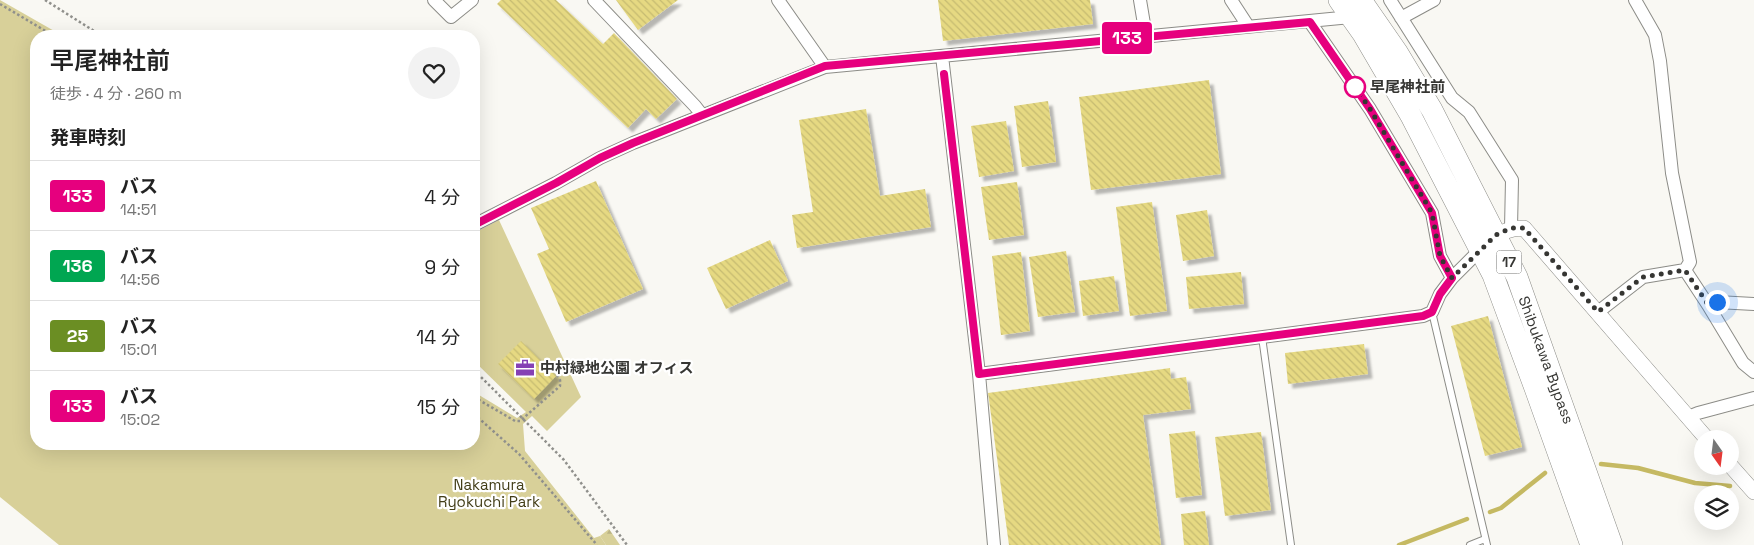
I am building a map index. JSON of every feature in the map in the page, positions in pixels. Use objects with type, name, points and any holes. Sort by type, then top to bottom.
[{"type":"highway","name":"Shibukawa Bypass","points":[[1350,6],[1398,52],[1504,232],[1517,277],[1612,545]]},
{"type":"highway","name":"Shibukawa Bypass","points":[[1350,6],[1411,116],[1493,275],[1591,545]]},
{"type":"street","points":[[434,0],[451,17],[472,0]]},
{"type":"street","points":[[594,0],[702,115]]},
{"type":"street","points":[[778,0],[825,66]]},
{"type":"street","points":[[1140,0],[1146,36]]},
{"type":"street","points":[[1231,0],[1248,26]]},
{"type":"street","points":[[1390,0],[1452,98],[1469,112],[1512,180],[1504,232]]},
{"type":"street","points":[[1401,18],[1434,0]]},
{"type":"street","points":[[1598,312],[1643,277],[1685,270],[1690,262],[1672,173],[1660,61],[1655,35],[1635,0]]},
{"type":"street","points":[[480,222],[600,158],[825,66],[1248,26],[1310,22],[1350,6]]},
{"type":"street","points":[[1310,22],[1370,109],[1432,213],[1440,256],[1452,278]]},
{"type":"street","points":[[942,56],[979,374],[994,545]]},
{"type":"street","points":[[979,374],[1423,316],[1432,312],[1440,294],[1452,278],[1480,250],[1504,232],[1524,228],[1699,430]]},
{"type":"street","points":[[1685,270],[1743,363],[1754,372]]},
{"type":"street","points":[[1709,306],[1717,302],[1754,304]]},
{"type":"street","points":[[1688,417],[1754,398]]},
{"type":"street","points":[[1739,475],[1754,492]]},
{"type":"lane","points":[[1432,312],[1486,542],[1470,545]]},
{"type":"lane","points":[[1262,337],[1291,545]]},
{"type":"path","points":[[44,0],[92,30]]},
{"type":"path","points":[[0,4],[44,30]]},
{"type":"path","points":[[480,400],[517,422],[560,386],[560,380],[550,362]]},
{"type":"path","points":[[480,376],[564,460],[627,545]]},
{"type":"path","points":[[480,419],[519,454],[597,545]]},
{"type":"green space","name":"Nakamura Ryokuchi Park","points":[[0,0],[52,30],[30,30],[30,450],[480,450],[480,396],[517,418],[526,412],[480,367],[480,230],[499,220],[581,397],[547,431],[532,416],[523,424],[525,451],[594,538],[600,536],[606,545],[59,545],[0,497]]},
{"type":"green space","points":[[609,529],[620,545],[606,545],[600,536]]},
{"type":"building","points":[[501,0],[556,0],[603,44],[614,33],[677,99],[656,119],[646,109],[628,128],[497,4]]},
{"type":"building","points":[[616,0],[678,0],[638,30]]},
{"type":"building","points":[[938,0],[1090,0],[1093,24],[943,41]]},
{"type":"building","points":[[1209,80],[1221,174],[1091,190],[1079,97]]},
{"type":"building","points":[[1048,101],[1056,162],[1022,167],[1014,106]]},
{"type":"building","points":[[866,109],[880,196],[925,189],[931,227],[797,248],[792,215],[813,212],[799,120]]},
{"type":"building","points":[[1006,121],[1014,171],[979,177],[971,126]]},
{"type":"building","points":[[596,181],[643,289],[566,322],[537,254],[549,249],[531,208]]},
{"type":"building","points":[[1017,182],[1024,235],[989,240],[981,187]]},
{"type":"building","points":[[1152,202],[1167,311],[1130,316],[1116,207]]},
{"type":"building","points":[[1207,210],[1214,256],[1183,261],[1176,215]]},
{"type":"building","points":[[770,240],[788,281],[726,309],[707,268]]},
{"type":"building","points":[[1066,251],[1075,312],[1038,317],[1029,257]]},
{"type":"building","points":[[1021,252],[1030,331],[1001,335],[992,256]]},
{"type":"building","points":[[1241,272],[1244,304],[1189,309],[1186,277]]},
{"type":"building","points":[[1114,276],[1119,311],[1083,316],[1079,281]]},
{"type":"building","points":[[1488,316],[1522,447],[1485,456],[1451,326]]},
{"type":"building","points":[[521,341],[556,376],[534,399],[498,364]]},
{"type":"building","points":[[1364,344],[1368,374],[1288,384],[1285,353]]},
{"type":"building","points":[[1170,368],[1171,379],[1186,377],[1191,409],[1143,415],[1161,545],[1009,545],[988,393]]},
{"type":"building","points":[[1195,431],[1202,495],[1176,498],[1169,434]]},
{"type":"building","points":[[1261,432],[1271,510],[1225,516],[1215,437]]},
{"type":"building","points":[[1205,511],[1209,545],[1184,545],[1181,514]]},
{"type":"waterway","points":[[1601,464],[1638,468],[1695,483],[1718,485]]},
{"type":"waterway","points":[[1490,512],[1501,508],[1545,473]]},
{"type":"waterway","points":[[1399,545],[1467,519]]},
{"type":"bus line","name":"133","points":[[480,222],[600,158],[633,143],[825,66],[1248,26],[1310,22],[1370,109],[1432,213],[1440,256],[1452,278],[1440,294],[1432,312],[1423,316],[979,374],[944,74]]},
{"type":"place","name":"早尾神社前","points":[[1355,87]]},
{"type":"place","name":"中村緑地公園 オフィス","points":[[525,368]]},
{"type":"route","points":[[1355,87],[1432,213],[1440,256],[1452,278],[1496,235],[1511,228],[1524,228],[1598,312],[1643,277],[1685,270],[1709,306],[1717,302]]}]
